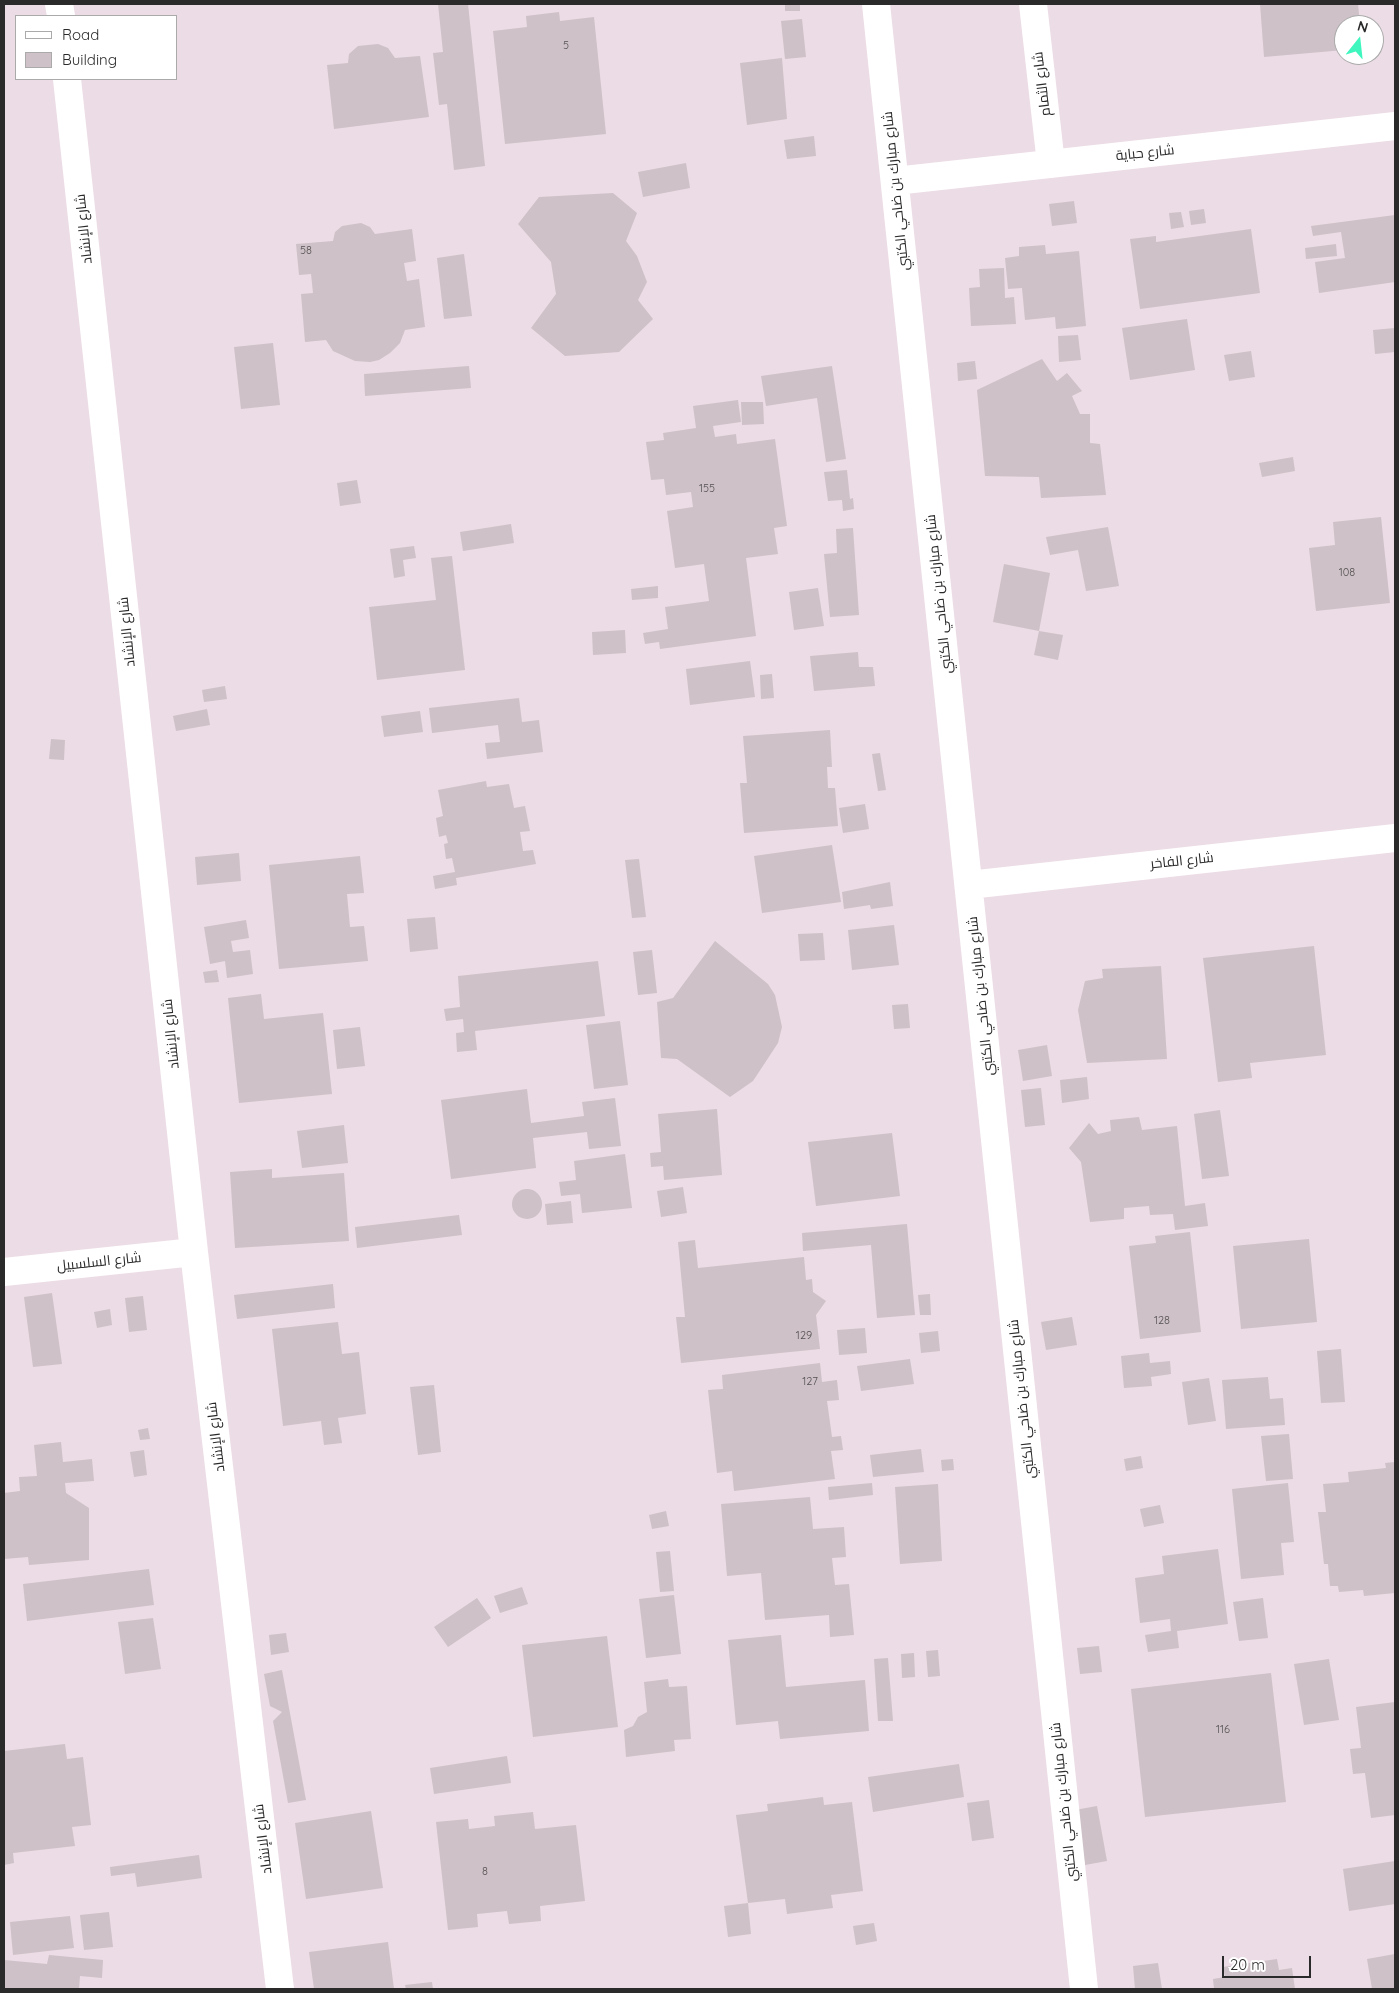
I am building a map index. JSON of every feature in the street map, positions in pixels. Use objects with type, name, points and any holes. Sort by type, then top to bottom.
[{"type":"street","name":"شارع مبارك بن ضاحي الكتبي","points":[[876,4],[1084,1989]]},
{"type":"street","name":"شارع الثمام","points":[[1033,4],[1051,164]]},
{"type":"street","name":"شارع الإنشاد","points":[[67,80],[194,1252],[280,1989]]},
{"type":"street","name":"شارع حباية","points":[[895,181],[1395,126]]},
{"type":"street","name":"شارع الفاخر","points":[[969,885],[1395,838]]},
{"type":"street","name":"شارع السلسبيل","points":[[4,1272],[194,1252]]},
{"type":"building","points":[[438,4],[468,4],[485,166],[454,170],[447,104],[439,105],[433,53],[443,52]]},
{"type":"building","points":[[785,4],[800,4],[800,11],[785,11]]},
{"type":"building","points":[[1260,4],[1358,4],[1359,15],[1334,15],[1334,51],[1264,57]]},
{"type":"building","points":[[559,12],[560,21],[594,17],[606,134],[505,144],[493,31],[527,27],[526,16]]},
{"type":"building","points":[[802,19],[806,57],[785,59],[781,21]]},
{"type":"building","points":[[378,44],[388,48],[395,58],[420,56],[429,117],[334,129],[327,65],[348,63],[349,54],[358,46]]},
{"type":"building","points":[[782,58],[787,119],[747,125],[740,63]]},
{"type":"building","points":[[814,136],[816,156],[787,159],[784,140]]},
{"type":"building","points":[[686,163],[690,188],[643,197],[638,172]]},
{"type":"building","points":[[613,193],[637,213],[626,241],[637,256],[647,282],[638,300],[653,319],[619,352],[565,356],[531,328],[556,294],[551,262],[518,224],[539,197]]},
{"type":"building","points":[[1074,201],[1077,223],[1052,226],[1049,204]]},
{"type":"building","points":[[1204,209],[1206,223],[1191,225],[1189,211]]},
{"type":"building","points":[[1181,212],[1184,227],[1171,229],[1169,213]]},
{"type":"building","points":[[1395,215],[1395,282],[1319,293],[1315,262],[1345,258],[1341,232],[1313,236],[1311,226]]},
{"type":"building","points":[[361,223],[370,227],[375,234],[412,229],[416,261],[404,263],[407,281],[419,279],[425,327],[405,330],[400,343],[390,353],[379,360],[370,362],[355,361],[333,351],[326,340],[305,342],[301,294],[313,293],[311,274],[299,275],[296,244],[333,241],[335,232],[342,226]]},
{"type":"building","points":[[1251,229],[1260,293],[1140,309],[1130,239],[1156,236],[1156,242]]},
{"type":"building","points":[[1336,244],[1337,256],[1306,259],[1305,248]]},
{"type":"building","points":[[1045,245],[1046,254],[1079,251],[1086,326],[1056,329],[1055,317],[1025,320],[1022,288],[1008,289],[1005,258],[1019,256],[1019,247]]},
{"type":"building","points":[[464,254],[472,316],[444,319],[437,258]]},
{"type":"building","points":[[1004,268],[1005,298],[1014,297],[1016,324],[971,326],[969,288],[980,287],[979,269]]},
{"type":"building","points":[[1187,319],[1195,370],[1130,380],[1122,328]]},
{"type":"building","points":[[1395,328],[1395,352],[1375,354],[1373,330]]},
{"type":"building","points":[[1078,335],[1081,360],[1059,362],[1058,336]]},
{"type":"building","points":[[273,343],[280,405],[241,409],[234,347]]},
{"type":"building","points":[[1251,351],[1255,377],[1229,381],[1224,355]]},
{"type":"building","points":[[1042,359],[1057,381],[1067,373],[1082,391],[1072,396],[1080,414],[1090,414],[1090,443],[1100,444],[1106,495],[1041,498],[1039,477],[985,476],[977,390]]},
{"type":"building","points":[[975,361],[977,379],[958,381],[957,363]]},
{"type":"building","points":[[469,366],[471,388],[365,396],[364,374]]},
{"type":"building","points":[[832,366],[846,459],[826,462],[817,398],[766,406],[761,376]]},
{"type":"building","points":[[738,400],[741,422],[713,426],[715,437],[736,434],[737,444],[775,439],[787,526],[774,528],[778,554],[746,558],[756,636],[660,649],[659,642],[645,644],[643,633],[668,629],[665,607],[709,601],[704,564],[675,568],[667,511],[693,507],[691,492],[666,495],[664,479],[651,480],[646,442],[664,440],[663,433],[696,428],[693,406]]},
{"type":"building","points":[[741,402],[763,402],[764,424],[742,425]]},
{"type":"building","points":[[1293,457],[1295,471],[1262,477],[1259,463]]},
{"type":"building","points":[[847,470],[850,499],[853,498],[854,509],[843,511],[842,500],[828,501],[824,472]]},
{"type":"building","points":[[357,480],[361,503],[340,506],[337,483]]},
{"type":"building","points":[[1381,517],[1390,603],[1316,611],[1309,548],[1335,545],[1333,522]]},
{"type":"building","points":[[511,524],[514,543],[463,551],[460,532]]},
{"type":"building","points":[[1108,527],[1119,586],[1086,591],[1078,550],[1050,555],[1046,537]]},
{"type":"building","points":[[853,528],[859,615],[830,617],[824,554],[837,553],[836,529]]},
{"type":"building","points":[[414,546],[416,558],[403,560],[405,576],[394,578],[390,549]]},
{"type":"building","points":[[452,556],[465,670],[377,680],[369,607],[436,600],[431,558]]},
{"type":"building","points":[[1004,564],[1050,573],[1039,631],[993,622]]},
{"type":"building","points":[[658,586],[658,598],[632,600],[631,589]]},
{"type":"building","points":[[818,588],[824,626],[794,630],[789,592]]},
{"type":"building","points":[[625,630],[626,653],[593,655],[592,632]]},
{"type":"building","points":[[1039,631],[1063,635],[1058,660],[1034,655]]},
{"type":"building","points":[[858,652],[859,667],[873,667],[875,686],[814,691],[810,656]]},
{"type":"building","points":[[750,661],[755,697],[690,705],[686,669]]},
{"type":"building","points":[[772,674],[774,698],[761,699],[760,675]]},
{"type":"building","points":[[225,686],[227,699],[204,702],[202,690]]},
{"type":"building","points":[[519,698],[522,722],[539,720],[543,752],[487,759],[485,743],[500,742],[498,725],[432,733],[429,708]]},
{"type":"building","points":[[207,709],[210,725],[176,731],[173,716]]},
{"type":"building","points":[[420,711],[423,732],[384,737],[381,716]]},
{"type":"building","points":[[830,730],[832,767],[827,767],[828,788],[835,788],[838,826],[744,833],[740,783],[747,783],[743,736]]},
{"type":"building","points":[[51,739],[65,740],[64,760],[49,759]]},
{"type":"building","points":[[880,753],[886,790],[878,791],[872,754]]},
{"type":"building","points":[[486,781],[487,787],[509,784],[514,808],[525,806],[530,831],[520,832],[523,851],[533,850],[536,864],[456,878],[457,885],[435,889],[433,876],[455,872],[452,858],[446,859],[444,844],[448,843],[446,835],[439,837],[436,818],[443,816],[438,790]]},
{"type":"building","points":[[865,804],[869,829],[843,833],[839,808]]},
{"type":"building","points":[[832,845],[841,902],[762,913],[754,856]]},
{"type":"building","points":[[239,853],[241,881],[197,885],[195,857]]},
{"type":"building","points":[[360,856],[364,893],[347,894],[350,927],[364,926],[368,961],[279,969],[269,865]]},
{"type":"building","points":[[639,859],[646,917],[632,918],[625,860]]},
{"type":"building","points":[[890,882],[893,906],[871,909],[870,905],[844,909],[842,892]]},
{"type":"building","points":[[435,917],[438,949],[410,952],[407,919]]},
{"type":"building","points":[[246,920],[249,938],[231,941],[233,952],[250,950],[253,974],[227,978],[225,961],[210,964],[204,927]]},
{"type":"building","points":[[894,925],[899,965],[852,970],[848,930]]},
{"type":"building","points":[[823,933],[825,960],[800,961],[798,934]]},
{"type":"building","points":[[715,941],[768,984],[775,995],[782,1027],[778,1043],[753,1081],[730,1097],[677,1059],[661,1058],[657,1002],[673,998]]},
{"type":"building","points":[[1314,946],[1326,1055],[1250,1063],[1252,1078],[1218,1082],[1203,958]]},
{"type":"building","points":[[652,950],[657,993],[638,995],[633,952]]},
{"type":"building","points":[[598,961],[605,1016],[475,1031],[477,1050],[457,1052],[456,1033],[464,1032],[463,1019],[446,1021],[444,1009],[460,1007],[458,976]]},
{"type":"building","points":[[1161,966],[1167,1059],[1087,1063],[1078,1010],[1085,981],[1103,978],[1102,969]]},
{"type":"building","points":[[217,970],[219,982],[205,983],[203,972]]},
{"type":"building","points":[[261,994],[264,1019],[323,1013],[332,1094],[239,1103],[228,998]]},
{"type":"building","points":[[908,1004],[910,1028],[894,1029],[892,1005]]},
{"type":"building","points":[[620,1021],[628,1085],[594,1089],[586,1025]]},
{"type":"building","points":[[360,1027],[365,1066],[337,1069],[333,1030]]},
{"type":"building","points":[[1047,1045],[1052,1076],[1023,1081],[1018,1050]]},
{"type":"building","points":[[1087,1077],[1089,1099],[1062,1103],[1060,1080]]},
{"type":"building","points":[[1041,1088],[1045,1125],[1025,1127],[1021,1090]]},
{"type":"building","points":[[527,1089],[531,1123],[584,1116],[582,1102],[615,1098],[621,1146],[589,1149],[587,1132],[533,1138],[536,1168],[451,1179],[441,1100]]},
{"type":"building","points":[[717,1109],[722,1175],[664,1180],[663,1166],[651,1167],[650,1153],[661,1152],[658,1114]]},
{"type":"building","points":[[1220,1110],[1229,1176],[1202,1179],[1194,1114]]},
{"type":"building","points":[[1139,1117],[1142,1130],[1177,1126],[1185,1206],[1205,1203],[1208,1226],[1175,1230],[1173,1214],[1150,1215],[1149,1206],[1124,1208],[1124,1219],[1090,1222],[1081,1162],[1069,1148],[1089,1123],[1098,1134],[1111,1131],[1110,1120]]},
{"type":"building","points":[[344,1125],[348,1163],[302,1168],[297,1131]]},
{"type":"building","points":[[892,1133],[900,1196],[816,1206],[808,1142]]},
{"type":"building","points":[[625,1154],[632,1208],[582,1213],[580,1194],[561,1196],[559,1182],[576,1180],[574,1161]]},
{"type":"building","points":[[272,1169],[272,1178],[344,1173],[349,1241],[235,1248],[230,1172]]},
{"type":"building","points":[[683,1187],[687,1213],[661,1217],[657,1191]]},
{"type":"building","points":[[527,1189],[537,1194],[542,1204],[537,1214],[527,1219],[517,1214],[512,1204],[517,1194]]},
{"type":"building","points":[[571,1201],[573,1223],[547,1225],[545,1204]]},
{"type":"building","points":[[459,1215],[462,1235],[357,1248],[355,1227]]},
{"type":"building","points":[[907,1224],[915,1315],[877,1318],[871,1245],[803,1251],[802,1233]]},
{"type":"building","points":[[1190,1232],[1201,1332],[1140,1339],[1129,1246],[1156,1243],[1155,1236]]},
{"type":"building","points":[[1309,1239],[1317,1322],[1241,1329],[1233,1246]]},
{"type":"building","points":[[695,1240],[698,1268],[804,1257],[806,1280],[812,1279],[813,1292],[826,1301],[816,1315],[820,1349],[681,1363],[676,1317],[685,1317],[678,1242]]},
{"type":"building","points":[[333,1284],[335,1308],[237,1319],[234,1295]]},
{"type":"building","points":[[52,1293],[62,1364],[33,1367],[24,1297]]},
{"type":"building","points":[[930,1294],[931,1315],[920,1315],[918,1295]]},
{"type":"building","points":[[143,1296],[147,1330],[129,1332],[125,1298]]},
{"type":"building","points":[[110,1309],[112,1325],[97,1328],[94,1312]]},
{"type":"building","points":[[1072,1317],[1077,1345],[1046,1350],[1041,1322]]},
{"type":"building","points":[[338,1322],[342,1354],[359,1352],[366,1414],[338,1418],[342,1443],[324,1445],[321,1421],[283,1426],[272,1329]]},
{"type":"building","points":[[865,1328],[867,1353],[839,1355],[837,1330]]},
{"type":"building","points":[[938,1331],[940,1351],[921,1353],[919,1333]]},
{"type":"building","points":[[1341,1349],[1345,1402],[1321,1403],[1317,1351]]},
{"type":"building","points":[[1149,1353],[1150,1363],[1170,1361],[1171,1374],[1151,1377],[1152,1386],[1124,1388],[1121,1356]]},
{"type":"building","points":[[910,1359],[914,1384],[861,1391],[857,1366]]},
{"type":"building","points":[[820,1363],[822,1382],[837,1380],[839,1400],[827,1401],[832,1437],[841,1436],[843,1450],[831,1451],[835,1479],[734,1491],[732,1471],[717,1473],[708,1390],[723,1389],[722,1375]]},
{"type":"building","points":[[1268,1377],[1270,1399],[1283,1398],[1285,1425],[1226,1429],[1222,1380]]},
{"type":"building","points":[[1209,1378],[1216,1421],[1188,1425],[1182,1382]]},
{"type":"building","points":[[434,1385],[441,1452],[418,1455],[410,1387]]},
{"type":"building","points":[[148,1428],[150,1439],[140,1440],[138,1430]]},
{"type":"building","points":[[1289,1434],[1293,1479],[1266,1481],[1261,1436]]},
{"type":"building","points":[[61,1442],[63,1462],[92,1459],[94,1481],[65,1483],[66,1493],[89,1508],[89,1560],[29,1565],[28,1557],[4,1559],[4,1493],[20,1491],[19,1477],[37,1476],[34,1445]]},
{"type":"building","points":[[921,1449],[924,1472],[873,1477],[870,1455]]},
{"type":"building","points":[[144,1450],[147,1475],[134,1477],[130,1452]]},
{"type":"building","points":[[1141,1456],[1143,1468],[1126,1471],[1124,1459]]},
{"type":"building","points":[[953,1459],[954,1470],[942,1471],[941,1460]]},
{"type":"building","points":[[1395,1462],[1395,1593],[1364,1596],[1363,1590],[1339,1592],[1338,1586],[1330,1586],[1328,1564],[1324,1564],[1318,1512],[1326,1512],[1323,1484],[1349,1482],[1348,1472],[1386,1468],[1385,1463]]},
{"type":"building","points":[[872,1483],[873,1495],[829,1500],[828,1487]]},
{"type":"building","points":[[1288,1483],[1294,1542],[1281,1543],[1284,1575],[1241,1579],[1232,1489]]},
{"type":"building","points":[[938,1484],[942,1561],[900,1564],[895,1487]]},
{"type":"building","points":[[810,1497],[813,1529],[844,1527],[846,1557],[832,1558],[835,1585],[849,1584],[854,1635],[830,1637],[829,1615],[765,1620],[761,1573],[727,1576],[721,1504]]},
{"type":"building","points":[[1160,1505],[1164,1523],[1144,1527],[1140,1509]]},
{"type":"building","points":[[666,1511],[669,1526],[652,1529],[649,1515]]},
{"type":"building","points":[[1218,1549],[1228,1624],[1177,1631],[1179,1648],[1148,1652],[1145,1635],[1171,1631],[1170,1619],[1140,1623],[1135,1578],[1164,1574],[1162,1556]]},
{"type":"building","points":[[670,1551],[674,1591],[660,1592],[656,1552]]},
{"type":"building","points":[[149,1569],[154,1605],[27,1621],[23,1584]]},
{"type":"building","points":[[522,1587],[528,1604],[500,1613],[494,1596]]},
{"type":"building","points":[[674,1595],[681,1654],[646,1658],[639,1599]]},
{"type":"building","points":[[477,1598],[491,1618],[448,1647],[434,1627]]},
{"type":"building","points":[[1263,1598],[1268,1638],[1239,1641],[1233,1602]]},
{"type":"building","points":[[153,1618],[161,1669],[125,1674],[118,1622]]},
{"type":"building","points":[[286,1633],[289,1652],[271,1655],[269,1635]]},
{"type":"building","points":[[781,1635],[786,1687],[865,1680],[869,1731],[780,1739],[778,1721],[736,1725],[728,1640]]},
{"type":"building","points":[[607,1636],[618,1727],[533,1737],[522,1645]]},
{"type":"building","points":[[1099,1646],[1102,1672],[1080,1674],[1077,1648]]},
{"type":"building","points":[[938,1650],[940,1676],[928,1677],[926,1651]]},
{"type":"building","points":[[914,1653],[915,1677],[902,1678],[901,1654]]},
{"type":"building","points":[[888,1658],[893,1721],[878,1721],[874,1659]]},
{"type":"building","points":[[1329,1659],[1339,1720],[1304,1725],[1294,1664]]},
{"type":"building","points":[[282,1670],[306,1800],[288,1803],[273,1721],[282,1712],[270,1706],[264,1674]]},
{"type":"building","points":[[1271,1673],[1286,1802],[1145,1817],[1131,1689]]},
{"type":"building","points":[[668,1679],[669,1687],[687,1686],[691,1739],[674,1740],[675,1751],[626,1757],[624,1730],[633,1726],[638,1717],[647,1712],[644,1682]]},
{"type":"building","points":[[1395,1702],[1395,1815],[1371,1818],[1365,1773],[1353,1774],[1350,1749],[1361,1748],[1356,1707]]},
{"type":"building","points":[[65,1744],[67,1759],[83,1757],[91,1825],[72,1827],[75,1846],[13,1853],[14,1863],[4,1865],[4,1751]]},
{"type":"building","points":[[507,1756],[511,1783],[434,1794],[430,1768]]},
{"type":"building","points":[[959,1764],[964,1797],[873,1812],[868,1777]]},
{"type":"building","points":[[823,1797],[824,1805],[852,1802],[863,1891],[831,1895],[833,1908],[787,1914],[785,1899],[748,1903],[736,1815],[768,1811],[767,1804]]},
{"type":"building","points":[[989,1800],[994,1838],[972,1841],[967,1803]]},
{"type":"building","points":[[1097,1806],[1107,1861],[1085,1865],[1075,1810]]},
{"type":"building","points":[[371,1811],[383,1888],[306,1899],[295,1823]]},
{"type":"building","points":[[533,1812],[535,1829],[576,1825],[585,1901],[540,1906],[541,1921],[509,1924],[507,1911],[477,1914],[478,1927],[448,1930],[436,1822],[468,1819],[469,1829],[495,1826],[494,1816]]},
{"type":"building","points":[[199,1855],[202,1878],[137,1887],[135,1873],[111,1876],[110,1867]]},
{"type":"building","points":[[1395,1861],[1395,1904],[1349,1911],[1343,1869]]},
{"type":"building","points":[[748,1903],[751,1934],[728,1937],[724,1906]]},
{"type":"building","points":[[109,1912],[113,1947],[84,1950],[80,1915]]},
{"type":"building","points":[[70,1916],[74,1948],[13,1955],[10,1922]]},
{"type":"building","points":[[874,1923],[877,1941],[856,1945],[853,1926]]},
{"type":"building","points":[[388,1942],[394,1989],[314,1989],[309,1952]]},
{"type":"building","points":[[1395,1954],[1395,1989],[1372,1989],[1367,1959]]},
{"type":"building","points":[[49,1955],[103,1960],[102,1978],[80,1976],[79,1989],[4,1989],[4,1960],[47,1964]]},
{"type":"building","points":[[1277,1959],[1279,1970],[1292,1968],[1295,1989],[1214,1989],[1213,1979],[1225,1977],[1223,1967]]},
{"type":"building","points":[[1158,1963],[1162,1989],[1135,1989],[1133,1966]]},
{"type":"building","points":[[432,1982],[433,1989],[406,1989],[405,1985]]}]
